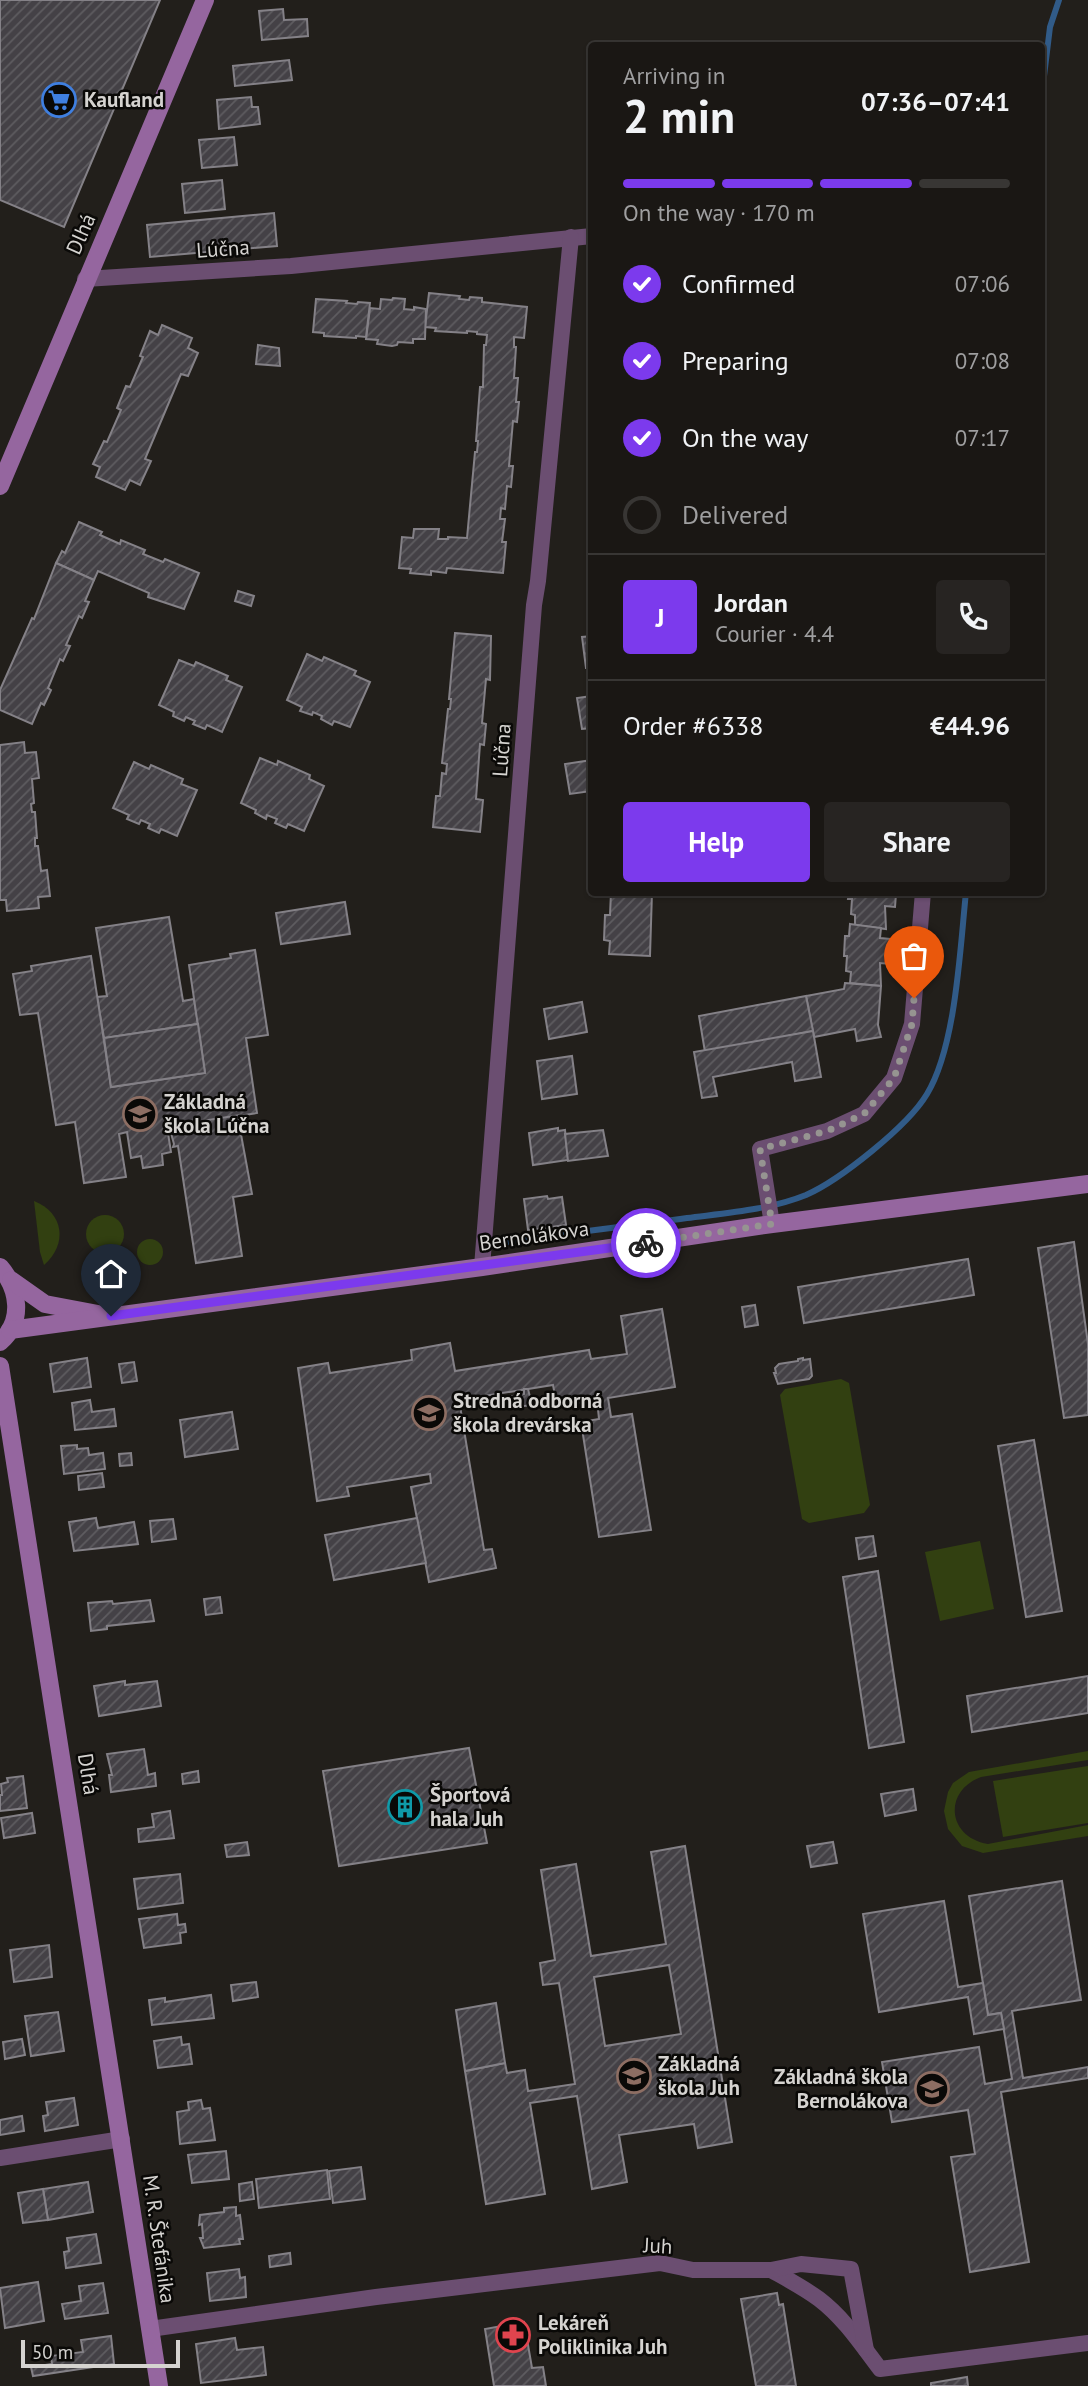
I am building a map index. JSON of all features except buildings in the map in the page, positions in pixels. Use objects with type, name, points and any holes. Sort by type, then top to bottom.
[{"type":"street","name":"Dlhá","points":[[0,486],[85,279],[205,0]]},
{"type":"street","name":"Lúčna","points":[[85,279],[291,266],[588,236]]},
{"type":"street","name":"Lúčna","points":[[482,1267],[534,605],[571,237]]},
{"type":"street","points":[[772,1224],[760,1149],[827,1131],[864,1114],[894,1078],[912,1024],[923,896]]},
{"type":"street","name":"Bernolákova","points":[[5,1336],[111,1316],[482,1267],[772,1224],[1088,1184]]},
{"type":"street","points":[[3,1270],[45,1304],[111,1316]]},
{"type":"street","points":[[3,1270],[17,1305],[5,1336]]},
{"type":"street","name":"Dlhá","points":[[0,1366],[122,2139]]},
{"type":"street","points":[[0,1399],[9,1416]]},
{"type":"street","points":[[0,2158],[122,2139]]},
{"type":"street","name":"M. R. Štefánika","points":[[122,2139],[159,2386]]},
{"type":"street","name":"Juh","points":[[149,2329],[376,2297],[660,2263],[693,2270],[771,2270],[801,2264],[851,2269],[866,2350],[880,2369],[1088,2343]]},
{"type":"street","points":[[771,2270],[820,2300],[853,2332],[866,2350]]},
{"type":"green space","points":[[34,1201],[52,1213],[59,1230],[57,1248],[44,1265],[40,1252]]},
{"type":"green space","points":[[105,1215],[118,1221],[124,1234],[118,1247],[105,1253],[92,1247],[86,1234],[92,1221]]},
{"type":"green space","points":[[150,1239],[159,1243],[163,1252],[159,1261],[150,1265],[141,1261],[137,1252],[141,1243]]},
{"type":"green space","points":[[841,1379],[849,1383],[870,1505],[864,1513],[809,1523],[802,1519],[780,1395],[785,1389]]},
{"type":"green space","points":[[980,1541],[994,1609],[940,1621],[925,1552]]},
{"type":"green space","points":[[1088,1751],[1088,1760],[981,1777],[960,1792],[955,1813],[964,1833],[974,1840],[988,1844],[1088,1825],[1088,1836],[983,1853],[962,1846],[948,1829],[944,1811],[948,1792],[953,1783],[969,1772]]},
{"type":"green space","points":[[1088,1766],[1088,1823],[1003,1837],[993,1781]]},
{"type":"waterway","points":[[1045,68],[1050,27],[1059,0]]},
{"type":"waterway","points":[[493,1244],[762,1208],[806,1195],[854,1165],[918,1107],[937,1074],[951,1024],[966,896]]},
{"type":"way so far","points":[[646,1243],[772,1224],[760,1149],[827,1131],[864,1114],[894,1078],[912,1024],[914,998]]},
{"type":"place","name":"Kaufland","points":[[59,100]]},
{"type":"place","name":"Základná škola Lúčna","points":[[140,1114]]},
{"type":"place","name":"Stredná odborná škola drevárska","points":[[429,1413]]},
{"type":"place","name":"Športová hala Juh","points":[[405,1807]]},
{"type":"place","name":"Základná škola Juh","points":[[634,2076]]},
{"type":"place","name":"Základná škola Bernolákova","points":[[932,2089]]},
{"type":"place","name":"Lekáreň Poliklinika Juh","points":[[513,2335]]},
{"type":"route","points":[[111,1316],[646,1243]]}]
